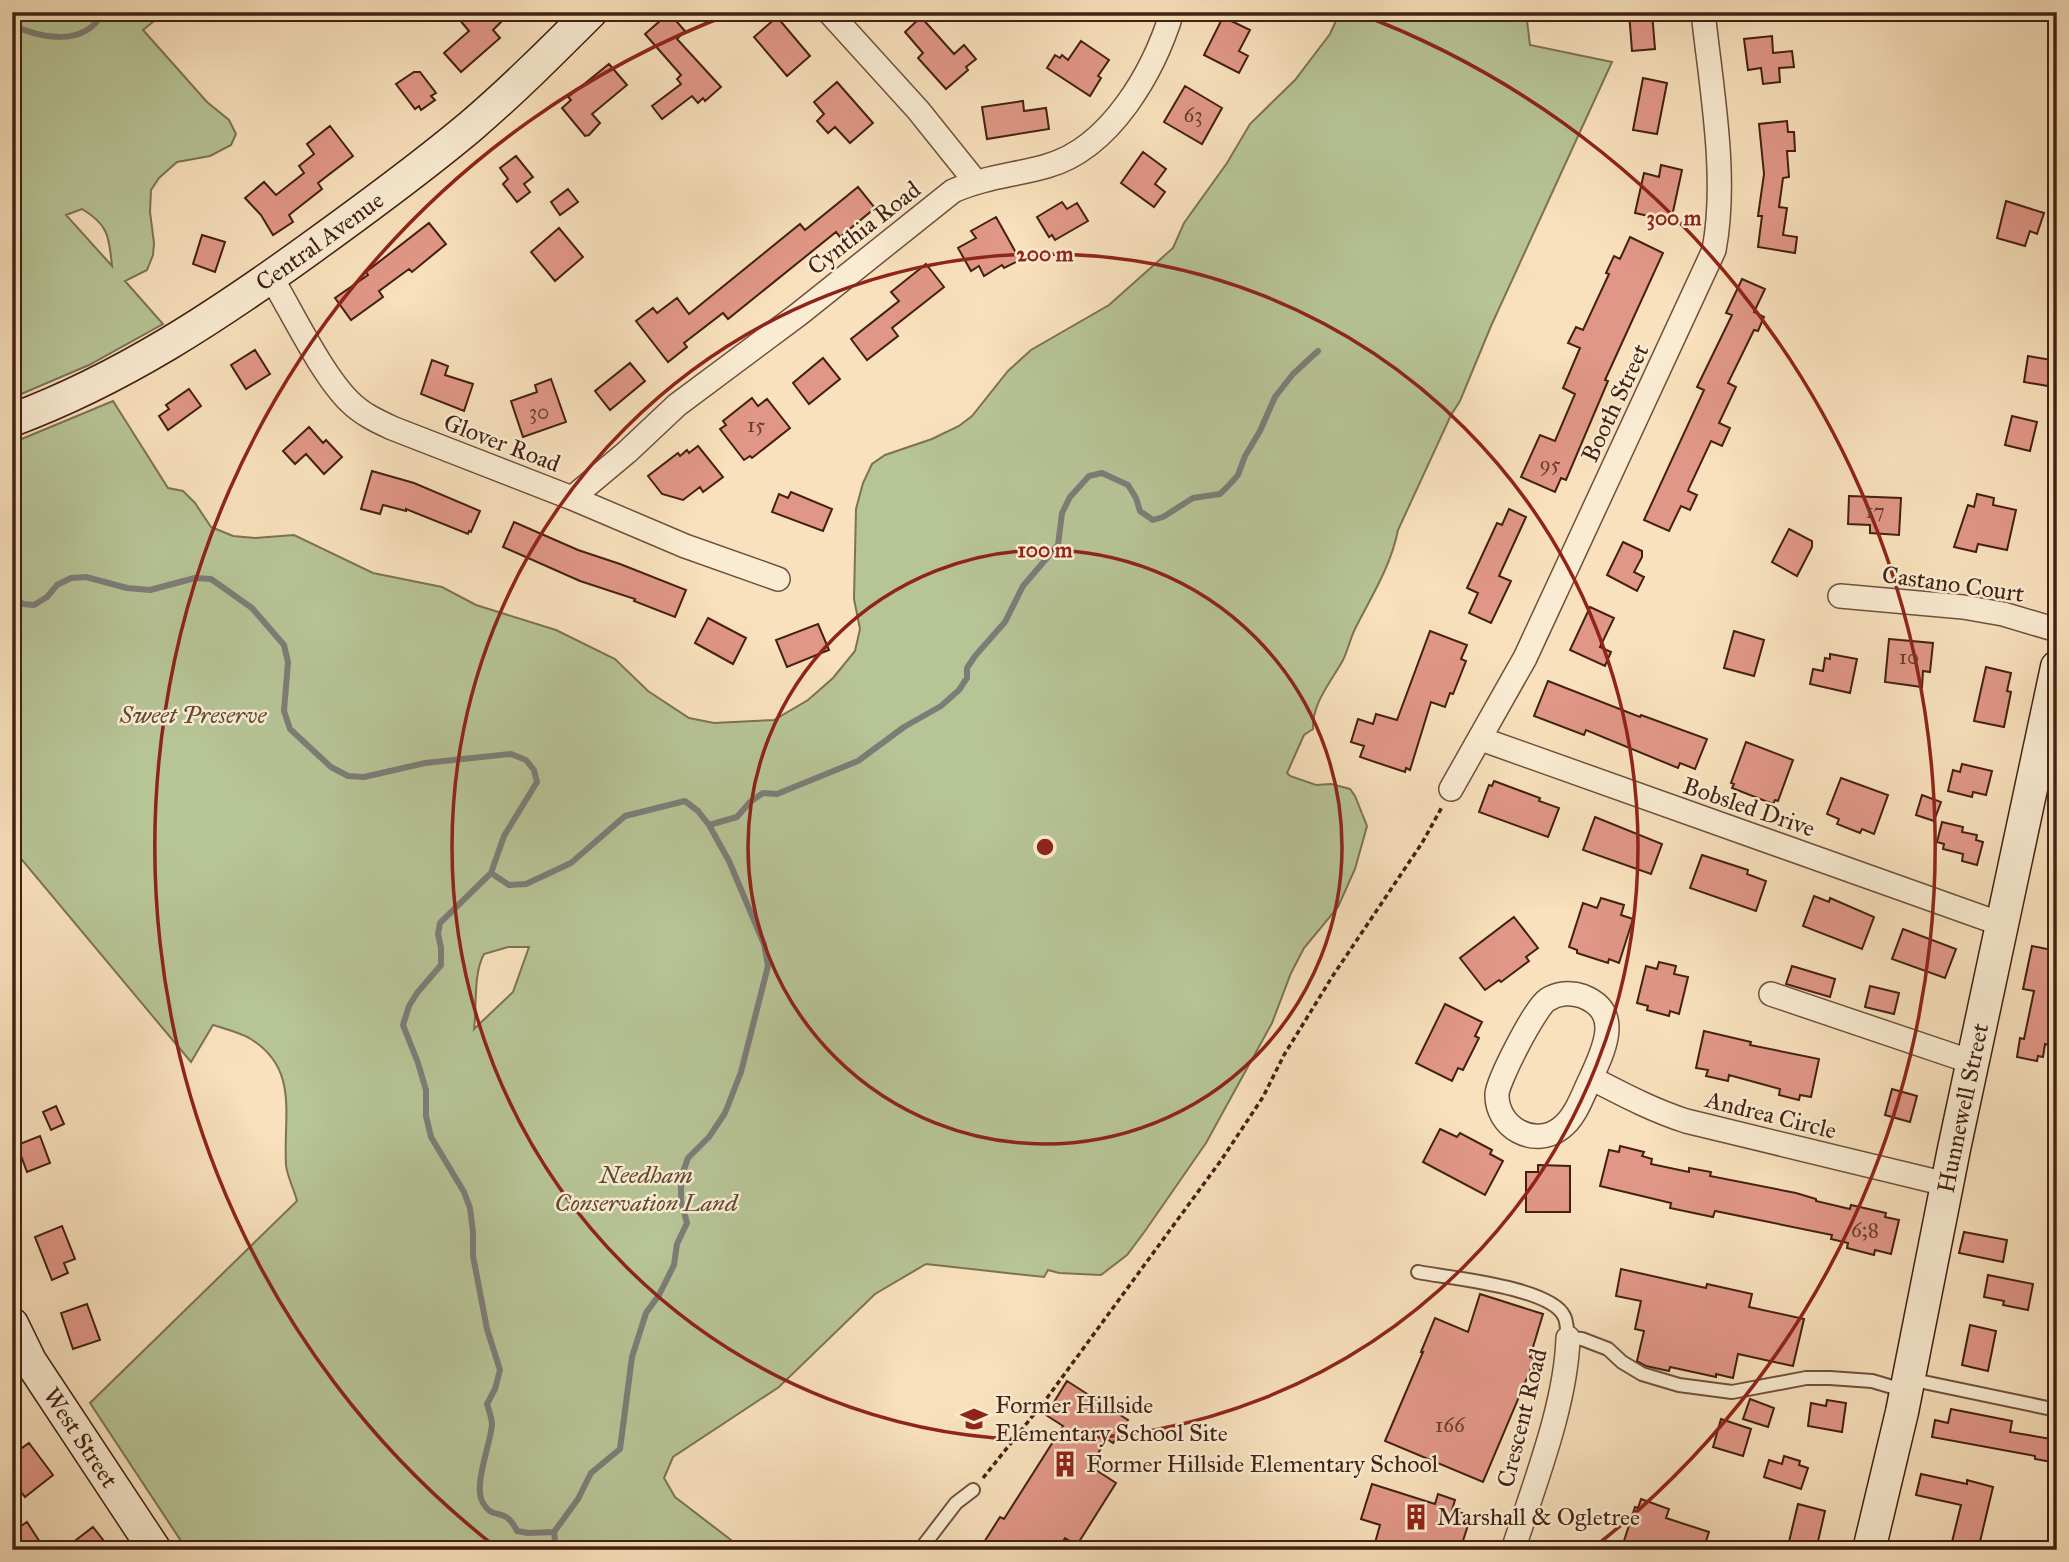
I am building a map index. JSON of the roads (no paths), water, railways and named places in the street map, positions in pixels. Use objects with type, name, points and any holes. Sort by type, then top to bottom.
[{"type":"main road","name":"Central Avenue","points":[[12,420],[88,388],[150,356],[271,277],[452,143],[519,83],[591,12]]},
{"type":"main road","name":"Hunnewell Street","points":[[1869,1550],[1907,1385],[1946,1184],[2057,667]]},
{"type":"main road","name":"West Street","points":[[12,1324],[21,1367],[155,1550]]},
{"type":"street","points":[[829,12],[918,110],[975,181]]},
{"type":"street","name":"Cynthia Road","points":[[572,498],[677,405],[799,314],[953,191],[975,181],[1047,166],[1069,158],[1101,135],[1133,95],[1152,65],[1172,12]]},
{"type":"street","name":"Booth Street","points":[[1451,789],[1525,658],[1714,250],[1720,222],[1720,190],[1703,12]]},
{"type":"street","name":"Glover Road","points":[[271,277],[327,372],[349,401],[369,416],[392,428],[572,498],[685,546],[778,579]]},
{"type":"street","name":"Castano Court","points":[[1840,596],[1963,607],[2003,614],[2057,630]]},
{"type":"street","name":"Bobsled Drive","points":[[1481,739],[2001,924]]},
{"type":"street","points":[[1574,994],[1586,998],[1599,1008],[1605,1019],[1607,1044],[1591,1078],[1570,1119],[1551,1134],[1536,1137],[1523,1134],[1511,1126],[1500,1112],[1497,1093],[1502,1078],[1535,1012],[1545,1001],[1557,995],[1574,994]]},
{"type":"street","points":[[1771,994],[1972,1062]]},
{"type":"street","name":"Andrea Circle","points":[[1591,1078],[1655,1110],[1686,1121],[1946,1184]]},
{"type":"street","name":"Crescent Road","points":[[1513,1550],[1567,1369],[1568,1338]]},
{"type":"lane","points":[[1418,1272],[1504,1285],[1538,1297],[1564,1315],[1568,1338],[1582,1339],[1608,1349],[1622,1362],[1642,1374],[1679,1385],[1732,1392],[1806,1378],[1830,1378],[1907,1385],[2057,1410]]},
{"type":"lane","points":[[920,1550],[956,1503],[972,1490]]},
{"type":"waterway","points":[[12,25],[36,34],[61,37],[85,31],[103,12]]},
{"type":"waterway","points":[[709,825],[737,817],[750,802],[763,793],[777,794],[858,761],[904,727],[941,706],[959,690],[967,678],[967,668],[975,656],[1005,622],[1023,586],[1058,545],[1062,513],[1070,497],[1089,476],[1102,473],[1128,485],[1140,511],[1153,520],[1163,517],[1193,498],[1220,494],[1238,475],[1275,397],[1293,374],[1318,351]]},
{"type":"waterway","points":[[12,595],[23,604],[34,605],[47,597],[57,585],[71,578],[86,577],[127,588],[150,590],[195,578],[211,579],[252,608],[284,645],[288,662],[284,711],[290,729],[331,767],[348,776],[364,777],[425,763],[511,754],[526,760],[534,770],[537,782],[504,836],[491,873],[440,923],[438,934],[441,965],[417,993],[409,1006],[403,1025],[426,1090],[426,1116],[431,1137],[464,1192],[470,1208],[473,1256],[487,1329],[500,1370],[495,1389],[487,1404],[492,1425],[481,1475],[480,1494],[486,1507],[508,1518],[517,1531],[554,1532],[555,1541],[549,1550]]},
{"type":"waterway","points":[[491,873],[509,885],[526,884],[571,863],[625,816],[685,801],[698,811],[709,825],[729,861],[764,944],[768,966],[741,1072],[725,1113],[709,1137],[688,1158],[681,1178],[681,1201],[687,1223],[677,1244],[674,1265],[659,1295],[646,1313],[632,1357],[620,1449],[591,1473],[578,1499],[554,1532]]},
{"type":"place","name":"Former Hillside Elementary School Site","points":[[974,1419]]},
{"type":"place","name":"Former Hillside Elementary School","points":[[1065,1464]]},
{"type":"place","name":"Marshall & Ogletree","points":[[1416,1517]]},
{"type":"park label","name":"Sweet Preserve","points":[[193,715]]},
{"type":"park label","name":"Needham Conservation Land","points":[[646,1189]]}]
